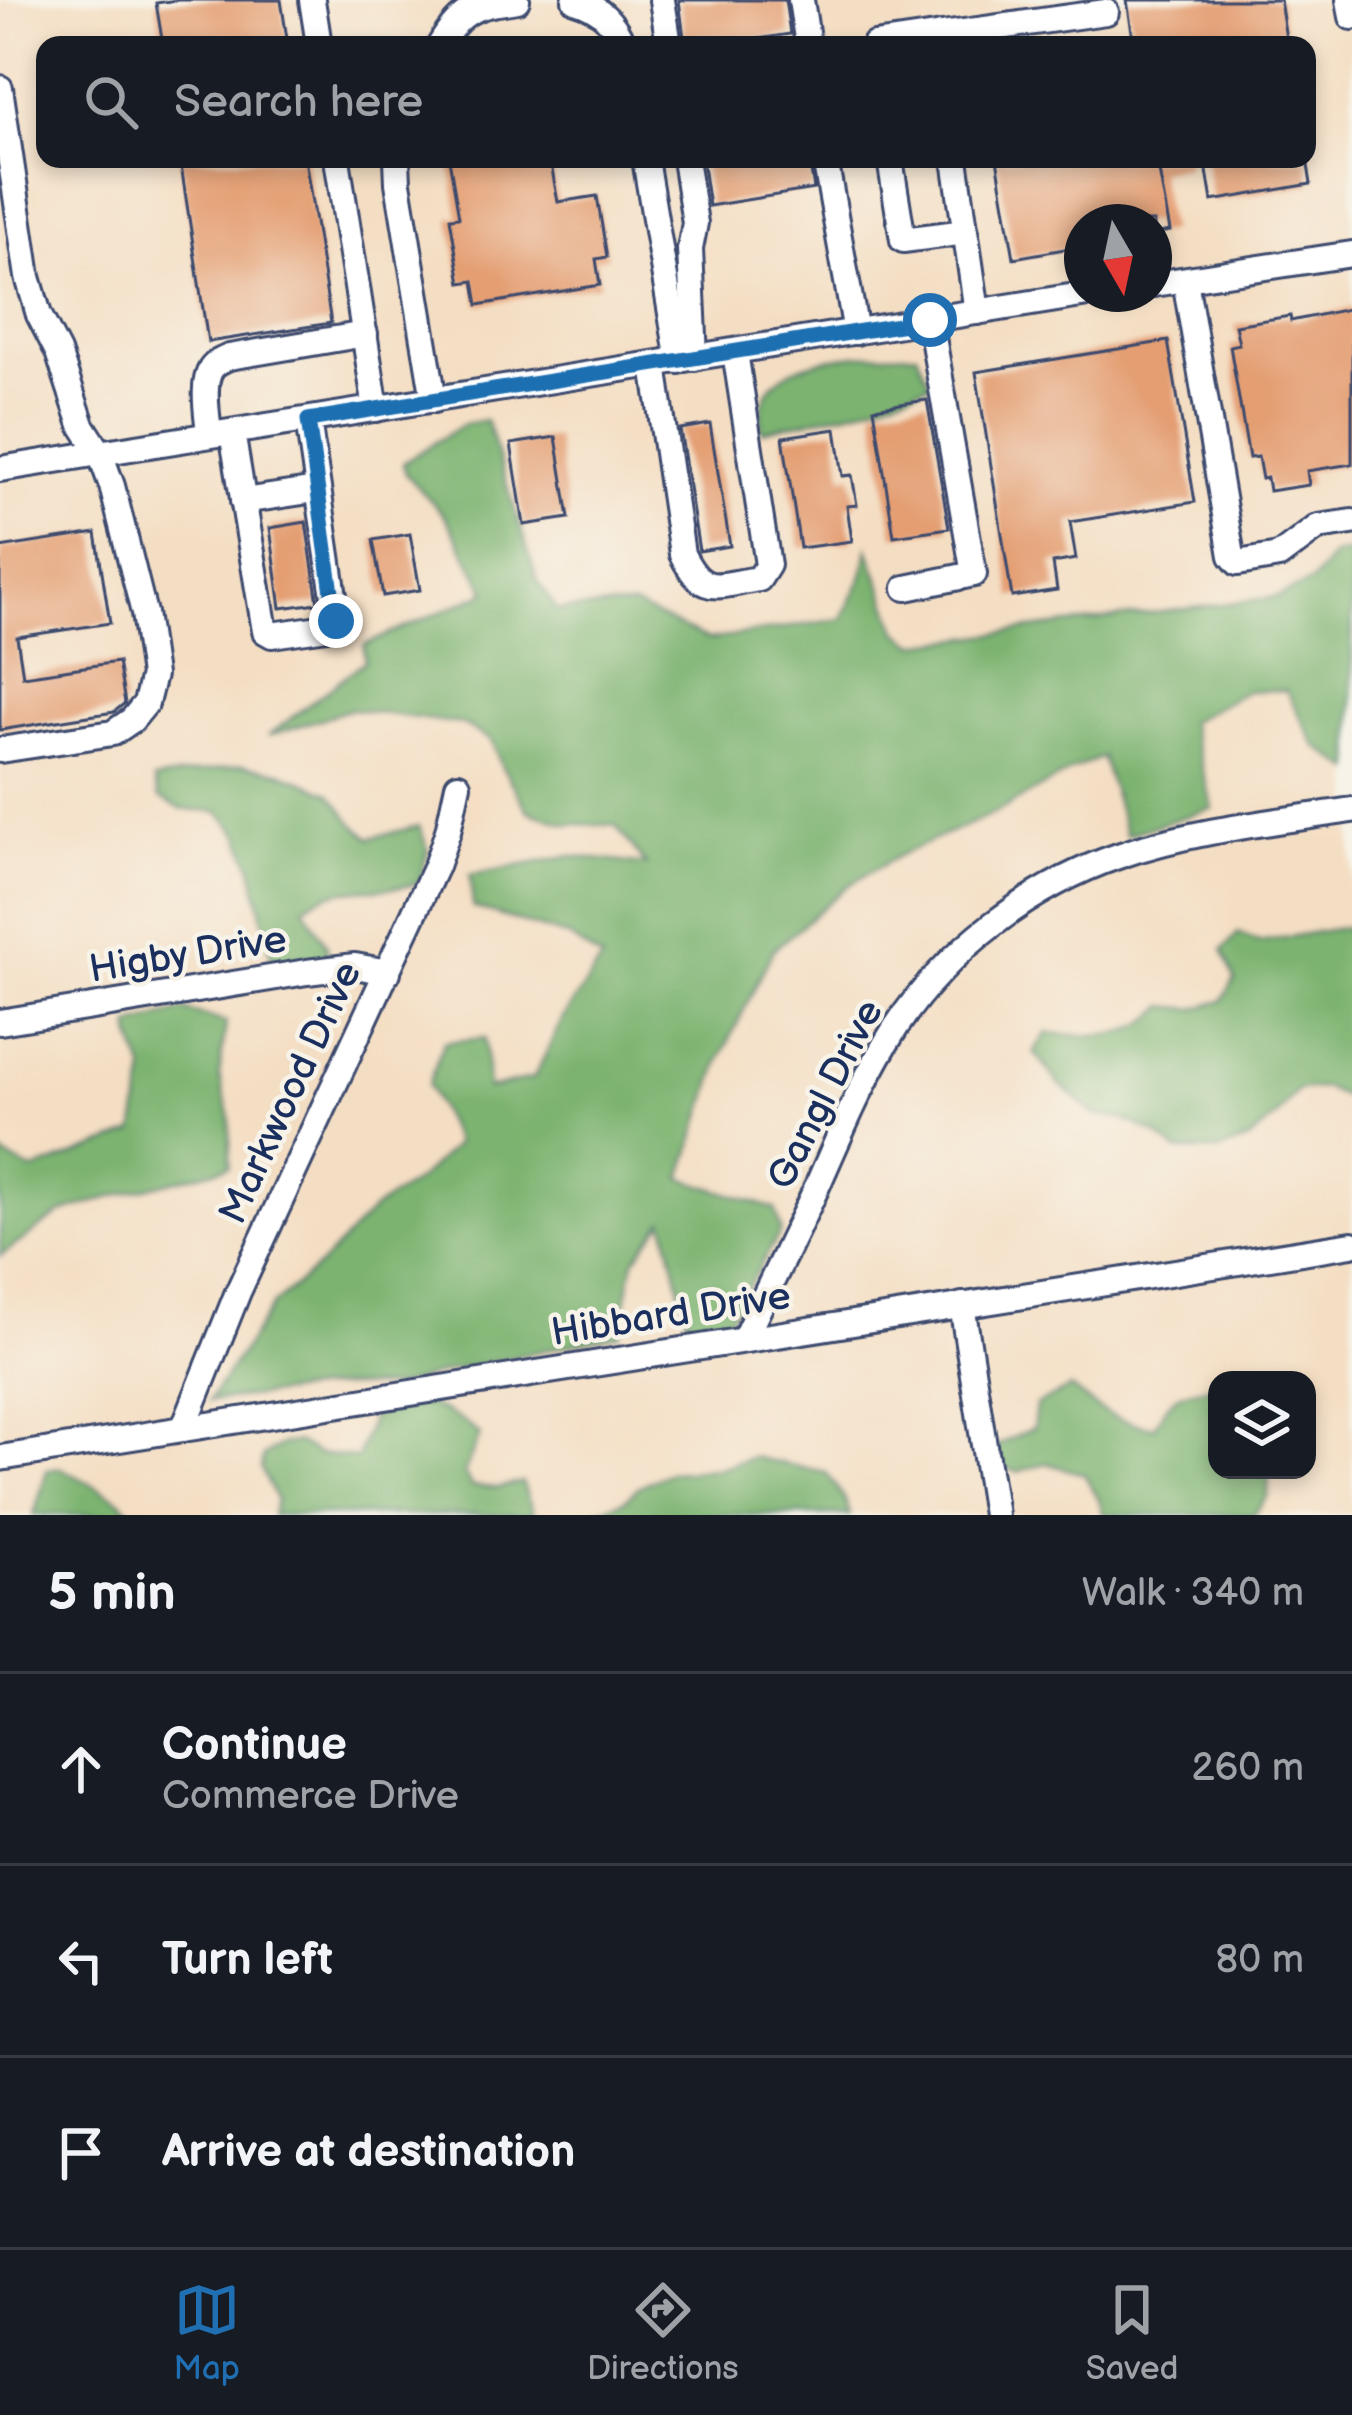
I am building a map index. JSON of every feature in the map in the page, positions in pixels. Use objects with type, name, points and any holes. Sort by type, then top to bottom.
[{"type":"street","points":[[312,0],[318,36]]},
{"type":"street","points":[[445,36],[472,8],[517,0]]},
{"type":"street","points":[[575,0],[598,9],[619,36]]},
{"type":"street","points":[[662,0],[668,36]]},
{"type":"street","points":[[801,0],[807,36]]},
{"type":"street","points":[[1349,0],[1352,17]]},
{"type":"street","points":[[965,36],[1106,12]]},
{"type":"street","points":[[0,88],[34,296],[82,424],[112,486],[144,613],[153,674],[146,703],[113,733],[0,751]]},
{"type":"street","points":[[338,168],[376,409]]},
{"type":"street","points":[[397,168],[434,400]]},
{"type":"street","points":[[646,168],[676,361],[682,554],[694,579],[710,586],[758,579],[768,565],[735,352]]},
{"type":"street","points":[[676,361],[694,223],[686,168]]},
{"type":"street","points":[[827,168],[856,332]]},
{"type":"street","points":[[891,168],[903,240],[966,232]]},
{"type":"street","points":[[956,168],[977,312]]},
{"type":"street","points":[[1172,282],[1352,254]]},
{"type":"street","points":[[1185,280],[1232,556],[1238,563],[1279,556],[1318,527],[1352,522]]},
{"type":"street","points":[[0,469],[1064,298]]},
{"type":"street","points":[[906,588],[974,574],[930,320]]},
{"type":"street","points":[[308,420],[337,617],[327,627],[272,635],[265,631],[243,501],[208,379],[217,363],[229,357],[364,334]]},
{"type":"street","points":[[243,501],[316,490]]},
{"type":"street","name":"Markwood Drive","points":[[183,1429],[238,1292],[436,866],[458,785]]},
{"type":"street","name":"Gangl Drive","points":[[744,1340],[880,1053],[911,1006],[963,951],[1024,903],[1113,857],[1168,841],[1352,810]]},
{"type":"street","name":"Higby Drive","points":[[0,1022],[339,968],[388,972]]},
{"type":"street","name":"Hibbard Drive","points":[[0,1458],[1352,1244]]},
{"type":"street","points":[[962,1305],[995,1515]]},
{"type":"green space","points":[[917,353],[930,384],[859,409],[762,431],[762,404],[773,385],[791,371],[841,357]]},
{"type":"green space","points":[[486,420],[537,579],[557,610],[634,606],[709,640],[842,619],[863,575],[868,548],[898,631],[916,644],[1277,597],[1313,581],[1333,555],[1352,552],[1352,770],[1316,746],[1286,690],[1247,691],[1189,722],[1213,808],[1126,835],[1102,757],[999,811],[898,856],[847,886],[773,950],[721,1057],[682,1178],[775,1209],[781,1231],[727,1322],[688,1323],[664,1220],[634,1260],[620,1334],[396,1387],[340,1387],[209,1401],[273,1305],[375,1208],[419,1179],[456,1144],[428,1085],[444,1042],[485,1038],[488,1089],[534,1078],[563,1018],[602,960],[569,937],[473,907],[470,875],[571,856],[646,865],[615,825],[567,824],[528,811],[491,740],[462,724],[351,709],[268,736],[365,661],[364,645],[487,592],[445,516],[406,474],[403,463],[464,424]]},
{"type":"green space","points":[[243,765],[280,772],[330,793],[370,838],[419,826],[428,850],[419,883],[330,894],[304,907],[327,946],[327,962],[274,970],[240,835],[219,812],[182,809],[159,798],[154,780]]},
{"type":"green space","points":[[1352,926],[1352,1100],[1324,1088],[1298,1090],[1249,1140],[1219,1151],[1177,1151],[1156,1134],[1122,1119],[1095,1115],[1059,1084],[1034,1052],[1047,1033],[1125,1032],[1165,1006],[1194,1009],[1222,1001],[1235,979],[1223,950],[1238,933],[1259,942]]},
{"type":"green space","points":[[184,1010],[226,1022],[219,1075],[230,1118],[230,1166],[61,1213],[0,1256],[0,1154],[33,1171],[134,1133],[145,1072],[131,1026]]},
{"type":"green space","points":[[1208,1387],[1208,1479],[1269,1479],[1268,1495],[1254,1515],[1104,1515],[1084,1474],[1046,1463],[1017,1472],[1000,1465],[996,1446],[1033,1428],[1036,1405],[1071,1388],[1110,1415],[1154,1427],[1177,1396]]},
{"type":"green space","points":[[410,1399],[447,1412],[480,1435],[464,1473],[471,1486],[498,1488],[522,1482],[534,1515],[272,1515],[276,1499],[261,1469],[263,1456],[297,1442],[318,1454],[357,1458],[373,1413]]},
{"type":"green space","points":[[753,1457],[827,1473],[850,1515],[585,1515],[625,1500],[638,1487],[669,1472],[716,1469]]},
{"type":"green space","points":[[61,1468],[117,1498],[134,1515],[34,1515],[47,1470]]},
{"type":"building","points":[[281,0],[287,36],[162,36],[156,3]]},
{"type":"building","points":[[679,0],[785,0],[790,34],[684,36]]},
{"type":"building","points":[[1127,0],[1280,0],[1286,36],[1133,36]]},
{"type":"building","points":[[181,168],[306,168],[331,323],[208,342]]},
{"type":"building","points":[[451,168],[552,168],[558,202],[597,196],[607,257],[596,259],[600,285],[478,305],[474,281],[461,283],[450,218],[459,217]]},
{"type":"building","points":[[703,168],[810,168],[814,189],[709,206]]},
{"type":"building","points":[[999,168],[1176,168],[1159,171],[1165,204],[1064,204],[1064,249],[1014,258]]},
{"type":"building","points":[[1206,168],[1308,168],[1311,184],[1212,201]]},
{"type":"building","points":[[1352,308],[1352,464],[1307,471],[1309,485],[1269,491],[1258,457],[1249,458],[1230,346],[1239,344],[1235,325],[1290,316],[1291,321]]},
{"type":"building","points":[[1168,341],[1195,502],[1070,522],[1076,559],[1053,563],[1057,590],[1012,597],[976,372]]},
{"type":"building","points":[[927,400],[949,528],[894,536],[874,408]]},
{"type":"building","points":[[710,424],[730,546],[699,551],[680,429]]},
{"type":"building","points":[[836,429],[843,476],[852,475],[857,505],[847,506],[852,541],[800,548],[783,437]]},
{"type":"building","points":[[556,437],[569,518],[524,525],[511,444]]},
{"type":"building","points":[[306,522],[318,603],[281,608],[270,528]]},
{"type":"building","points":[[96,533],[110,623],[17,637],[23,676],[118,662],[125,703],[114,712],[0,730],[0,548]]},
{"type":"building","points":[[410,534],[420,590],[383,596],[373,540]]},
{"type":"route","points":[[336,621],[308,420],[930,320]]}]
